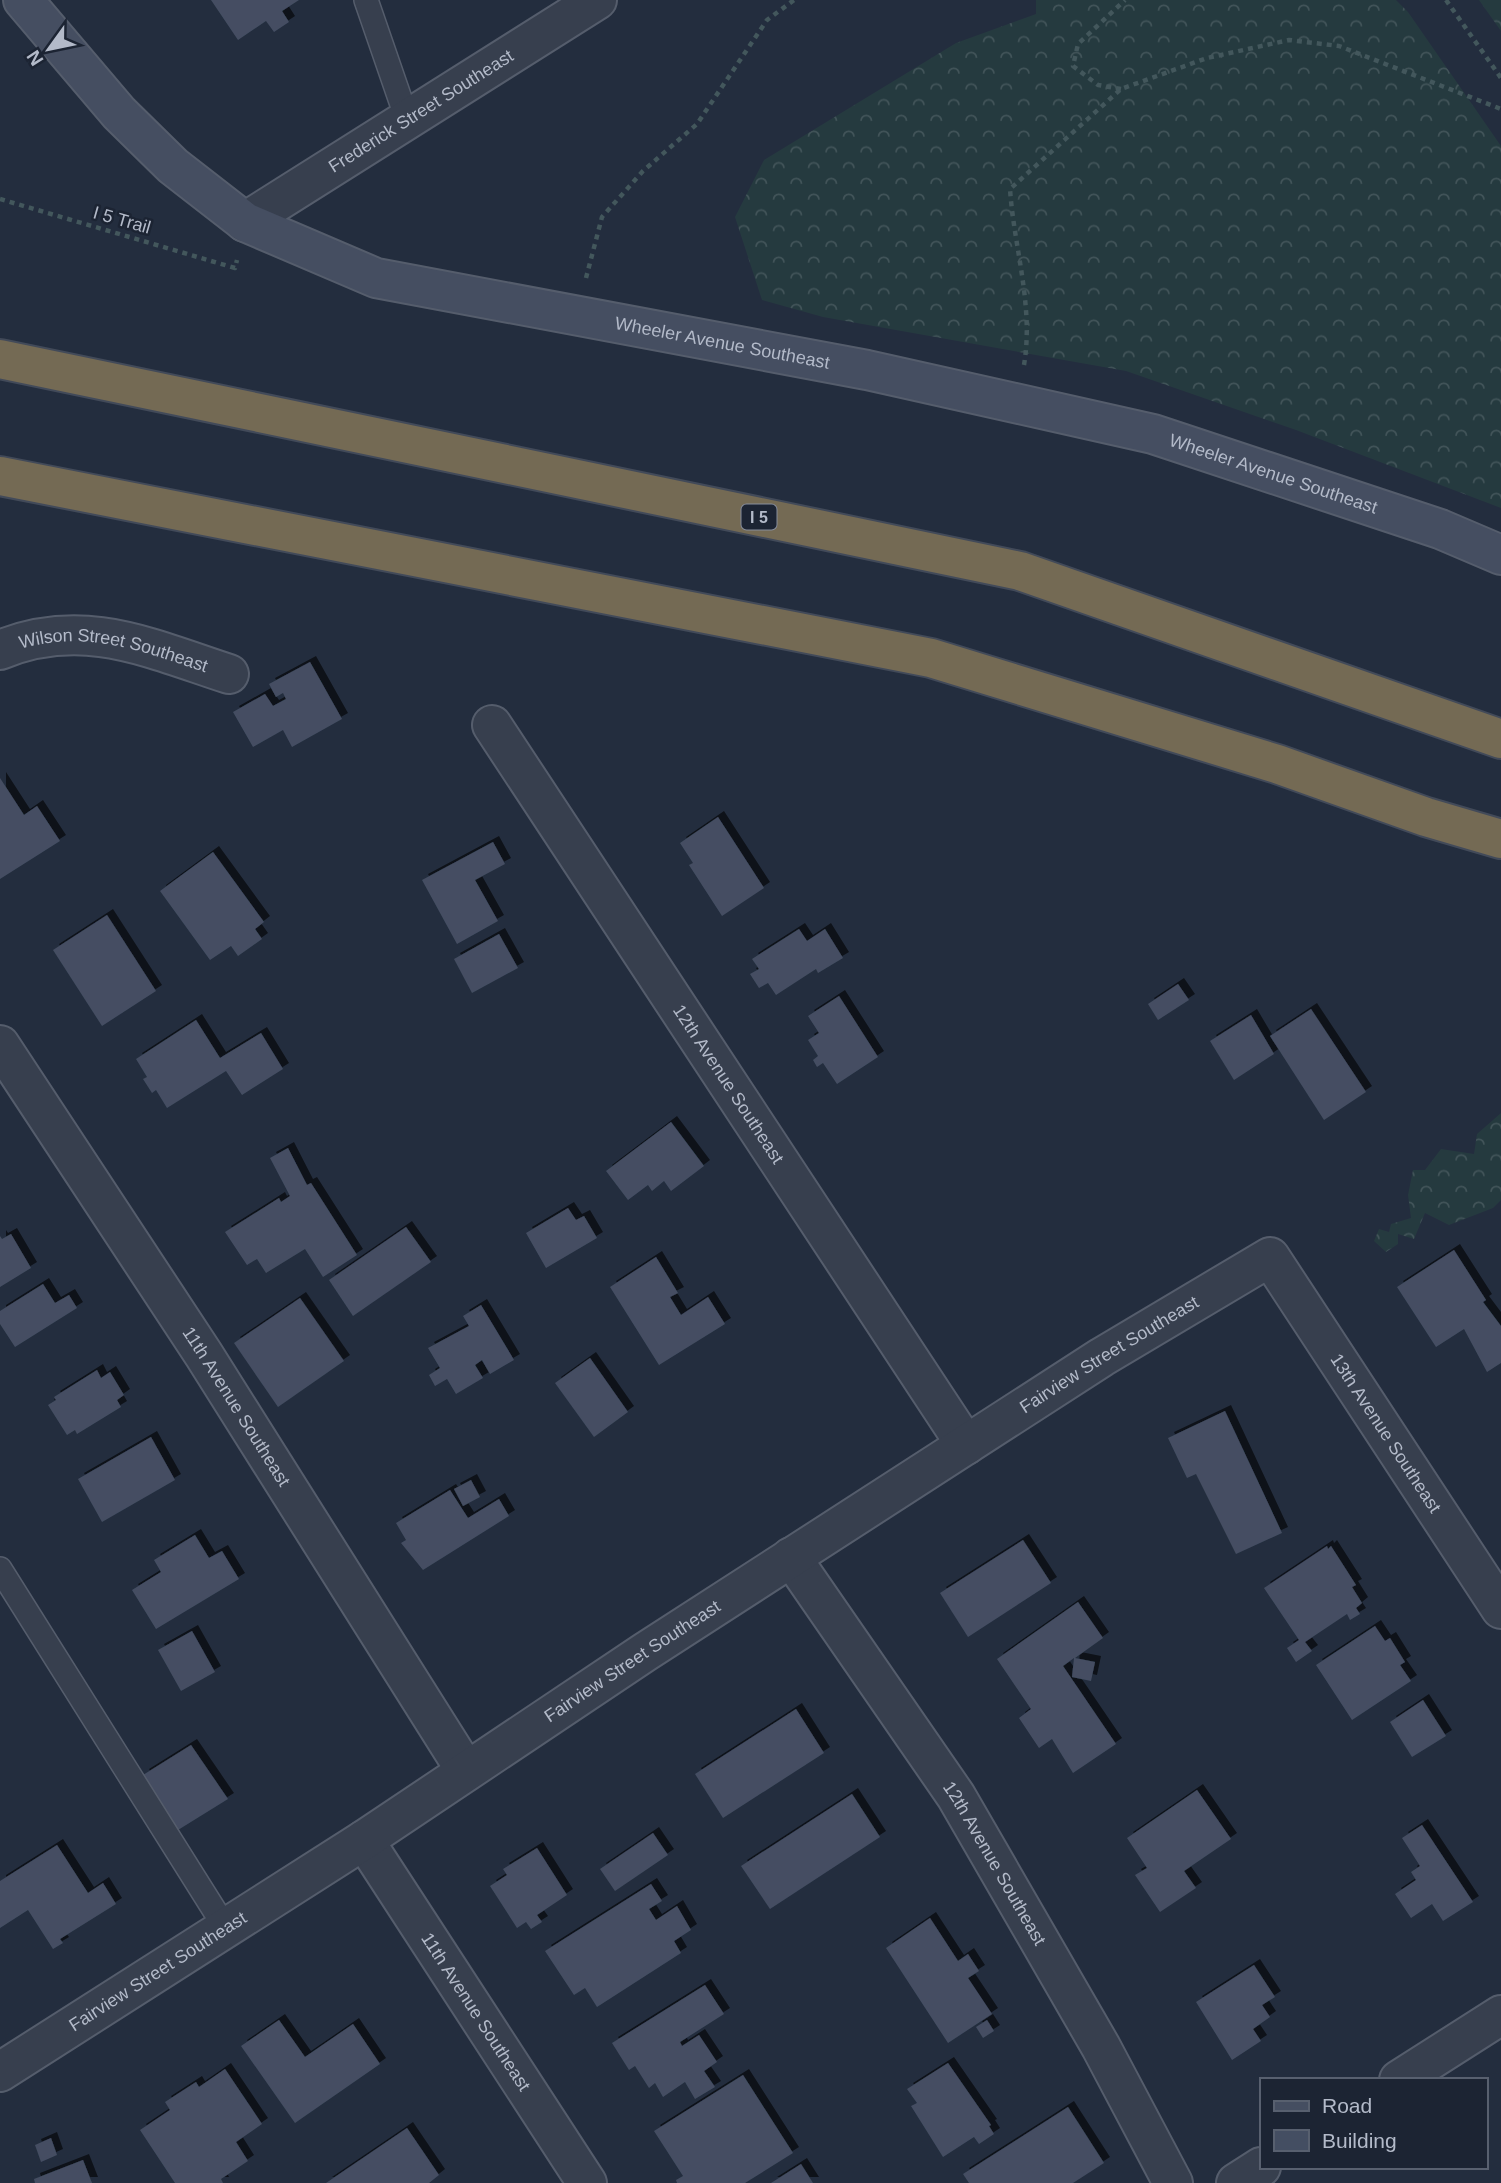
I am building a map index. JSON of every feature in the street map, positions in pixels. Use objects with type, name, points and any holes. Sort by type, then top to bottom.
[{"type":"highway","name":"I 5","points":[[0,359],[1020,571],[1501,739]]},
{"type":"highway","points":[[0,476],[931,658],[1277,764],[1426,817],[1501,839]]},
{"type":"street","name":"Frederick Street Southeast","points":[[245,222],[597,0]]},
{"type":"street","name":"Wheeler Avenue Southeast","points":[[33,3],[119,113],[173,166],[245,222],[376,278],[867,370],[1153,434],[1440,528],[1501,555]]},
{"type":"street","name":"Wilson Street Southeast","points":[[0,650],[37,638],[65,633],[83,634],[147,647],[229,674]]},
{"type":"street","name":"12th Avenue Southeast","points":[[492,725],[966,1445]]},
{"type":"street","name":"11th Avenue Southeast","points":[[0,1045],[204,1355],[466,1771]]},
{"type":"street","name":"Fairview Street Southeast","points":[[0,2072],[364,1840],[791,1558],[1102,1357],[1270,1256]]},
{"type":"street","name":"13th Avenue Southeast","points":[[1270,1256],[1501,1609]]},
{"type":"street","name":"12th Avenue Southeast","points":[[791,1558],[956,1796],[1101,2048],[1173,2183]]},
{"type":"street","name":"11th Avenue Southeast","points":[[364,1840],[587,2183]]},
{"type":"street","points":[[1402,2078],[1501,2015]]},
{"type":"lane","points":[[366,0],[407,119]]},
{"type":"lane","points":[[0,1569],[225,1927]]},
{"type":"path","points":[[583,317],[587,269],[603,217],[643,171],[697,124],[767,20],[794,0]]},
{"type":"path","points":[[1121,89],[1098,85],[1073,66],[1078,44],[1125,0]]},
{"type":"path","points":[[1446,0],[1501,78]]},
{"type":"path","points":[[1017,403],[1029,335],[1013,230],[1010,189],[1121,89],[1207,58],[1289,40],[1339,46],[1501,109]]},
{"type":"path","name":"I 5 Trail","points":[[0,199],[235,268]]},
{"type":"green space","points":[[1036,0],[1396,0],[1408,12],[1501,146],[1501,508],[1296,430],[1126,371],[823,317],[762,300],[735,217],[764,160],[956,43],[1036,14]]},
{"type":"green space","points":[[1479,0],[1501,0],[1501,31]]},
{"type":"green space","points":[[1501,1113],[1501,1200],[1493,1208],[1449,1225],[1425,1213],[1414,1239],[1398,1234],[1398,1244],[1386,1252],[1374,1241],[1379,1229],[1389,1232],[1391,1224],[1411,1218],[1408,1195],[1413,1170],[1425,1170],[1441,1149],[1474,1154],[1477,1134]]},
{"type":"building","points":[[211,0],[299,0],[282,11],[289,22],[274,32],[266,21],[238,40]]},
{"type":"building","points":[[310,662],[342,719],[292,747],[283,730],[253,747],[233,712],[265,694],[273,706],[286,699],[283,693],[276,697],[269,684]]},
{"type":"building","points":[[0,778],[24,815],[37,806],[60,841],[0,879]]},
{"type":"building","points":[[718,817],[764,888],[722,916],[689,865],[693,863],[680,843]]},
{"type":"building","points":[[493,842],[505,864],[475,880],[498,921],[457,944],[422,880]]},
{"type":"building","points":[[213,852],[264,922],[255,929],[262,939],[238,956],[231,946],[210,960],[160,891]]},
{"type":"building","points":[[107,915],[156,991],[102,1026],[53,950]]},
{"type":"building","points":[[799,929],[807,941],[825,929],[843,958],[818,973],[816,969],[776,995],[768,983],[759,988],[750,974],[759,969],[752,959]]},
{"type":"building","points":[[499,934],[518,968],[472,993],[454,959]]},
{"type":"building","points":[[1178,984],[1189,1000],[1158,1020],[1148,1004]]},
{"type":"building","points":[[839,996],[878,1057],[837,1084],[823,1063],[817,1067],[813,1060],[818,1056],[808,1040],[819,1033],[808,1016]]},
{"type":"building","points":[[1311,1009],[1366,1092],[1324,1120],[1270,1036]]},
{"type":"building","points":[[1251,1015],[1274,1054],[1234,1080],[1210,1041]]},
{"type":"building","points":[[196,1020],[220,1058],[261,1033],[283,1069],[242,1095],[226,1071],[167,1108],[156,1090],[152,1093],[143,1079],[147,1077],[136,1059]]},
{"type":"building","points":[[671,1122],[704,1166],[671,1191],[664,1181],[652,1191],[648,1185],[628,1200],[606,1171]]},
{"type":"building","points":[[288,1148],[307,1185],[311,1183],[357,1255],[323,1277],[305,1249],[266,1273],[257,1259],[247,1265],[225,1232],[279,1198],[281,1202],[290,1196],[270,1158]]},
{"type":"building","points":[[568,1208],[576,1220],[584,1216],[597,1238],[546,1268],[526,1233]]},
{"type":"building","points":[[406,1227],[431,1262],[353,1316],[329,1280]]},
{"type":"building","points":[[11,1234],[31,1268],[0,1287],[0,1236],[2,1239]]},
{"type":"building","points":[[1454,1250],[1486,1300],[1483,1302],[1501,1326],[1501,1363],[1487,1372],[1464,1329],[1436,1347],[1397,1287]]},
{"type":"building","points":[[656,1257],[678,1293],[670,1297],[681,1315],[708,1297],[725,1324],[659,1365],[610,1287]]},
{"type":"building","points":[[43,1284],[55,1303],[69,1295],[77,1308],[15,1347],[0,1324],[0,1311]]},
{"type":"building","points":[[300,1298],[344,1361],[278,1407],[234,1343]]},
{"type":"building","points":[[481,1305],[514,1360],[490,1374],[482,1360],[475,1365],[483,1378],[456,1394],[447,1379],[435,1386],[429,1375],[440,1368],[428,1348],[469,1326],[463,1316]]},
{"type":"building","points":[[590,1358],[628,1412],[594,1437],[555,1383]]},
{"type":"building","points":[[97,1370],[101,1378],[110,1372],[124,1395],[117,1400],[121,1407],[77,1434],[75,1430],[67,1435],[48,1405],[56,1400],[54,1397]]},
{"type":"building","points":[[1225,1411],[1282,1533],[1236,1554],[1196,1474],[1187,1478],[1168,1438]]},
{"type":"building","points":[[151,1437],[175,1480],[102,1522],[78,1479]]},
{"type":"building","points":[[471,1480],[480,1497],[463,1506],[454,1489]]},
{"type":"building","points":[[450,1490],[468,1518],[499,1499],[509,1516],[423,1570],[401,1543],[406,1540],[396,1523]]},
{"type":"building","points":[[195,1535],[209,1558],[222,1551],[239,1579],[156,1629],[132,1590],[161,1572],[154,1560]]},
{"type":"building","points":[[1023,1540],[1051,1583],[968,1637],[940,1593]]},
{"type":"building","points":[[1327,1546],[1328,1549],[1331,1546],[1356,1585],[1352,1587],[1362,1603],[1356,1608],[1360,1614],[1350,1620],[1347,1614],[1305,1642],[1312,1651],[1296,1662],[1287,1648],[1299,1640],[1264,1588]]},
{"type":"building","points":[[1078,1602],[1103,1638],[1075,1658],[1095,1662],[1091,1681],[1072,1677],[1074,1658],[1063,1666],[1116,1744],[1073,1773],[1052,1739],[1039,1748],[1019,1718],[1031,1709],[997,1659]]},
{"type":"building","points":[[1375,1626],[1385,1641],[1390,1638],[1405,1662],[1400,1665],[1411,1681],[1352,1720],[1316,1665]]},
{"type":"building","points":[[192,1631],[215,1672],[181,1691],[158,1650]]},
{"type":"building","points":[[1423,1700],[1446,1736],[1412,1757],[1390,1722]]},
{"type":"building","points":[[796,1709],[824,1753],[723,1818],[695,1774]]},
{"type":"building","points":[[191,1745],[228,1799],[178,1830],[143,1775]]},
{"type":"building","points":[[1197,1790],[1231,1839],[1184,1871],[1196,1888],[1160,1912],[1135,1875],[1147,1868],[1127,1838]]},
{"type":"building","points":[[852,1794],[880,1837],[770,1909],[741,1866]]},
{"type":"building","points":[[1422,1825],[1473,1902],[1443,1921],[1432,1904],[1411,1918],[1395,1894],[1416,1880],[1411,1872],[1420,1866],[1402,1838]]},
{"type":"building","points":[[653,1833],[668,1855],[615,1891],[600,1869]]},
{"type":"building","points":[[57,1845],[88,1893],[103,1883],[116,1904],[60,1939],[63,1943],[53,1949],[28,1910],[0,1928],[0,1881]]},
{"type":"building","points":[[537,1848],[567,1895],[537,1915],[542,1922],[531,1929],[526,1922],[517,1928],[490,1886],[507,1875],[503,1869]]},
{"type":"building","points":[[651,1884],[662,1901],[649,1909],[656,1920],[677,1906],[691,1930],[674,1941],[681,1953],[597,2007],[585,1988],[574,1995],[545,1951]]},
{"type":"building","points":[[930,1918],[958,1961],[968,1954],[979,1971],[968,1978],[992,2014],[948,2043],[886,1948]]},
{"type":"building","points":[[1254,1965],[1275,1997],[1262,2005],[1270,2017],[1253,2029],[1261,2041],[1232,2060],[1196,2002]]},
{"type":"building","points":[[705,1985],[724,2014],[680,2042],[682,2046],[699,2035],[717,2062],[704,2071],[715,2087],[695,2099],[685,2082],[663,2097],[655,2083],[649,2088],[635,2066],[629,2070],[612,2043]]},
{"type":"building","points":[[279,2020],[305,2057],[353,2024],[380,2064],[295,2123],[241,2046]]},
{"type":"building","points":[[987,2020],[994,2031],[983,2038],[976,2027]]},
{"type":"building","points":[[948,2063],[991,2125],[989,2126],[994,2134],[979,2144],[974,2137],[943,2157],[911,2106],[917,2103],[907,2089]]},
{"type":"building","points":[[225,2069],[262,2124],[236,2142],[248,2161],[221,2179],[223,2183],[175,2183],[140,2130],[170,2110],[165,2102],[196,2082],[199,2087]]},
{"type":"building","points":[[743,2075],[793,2153],[745,2183],[677,2183],[676,2180],[683,2176],[654,2131]]},
{"type":"building","points":[[1068,2107],[1104,2163],[1073,2183],[969,2183],[963,2174]]},
{"type":"building","points":[[407,2128],[439,2175],[429,2183],[326,2183]]},
{"type":"building","points":[[51,2138],[57,2155],[41,2162],[35,2145]]},
{"type":"building","points":[[83,2160],[92,2183],[35,2183],[34,2179]]},
{"type":"building","points":[[801,2164],[813,2183],[771,2183]]}]
